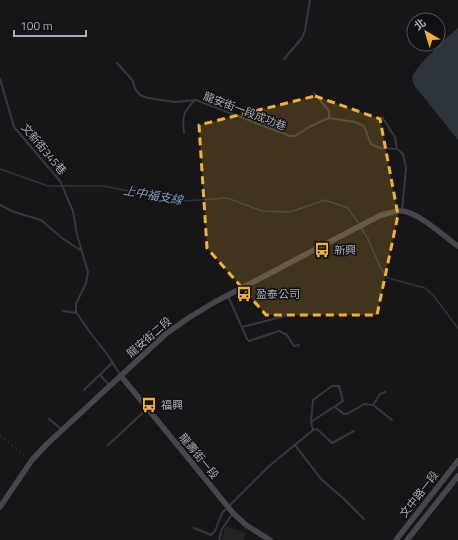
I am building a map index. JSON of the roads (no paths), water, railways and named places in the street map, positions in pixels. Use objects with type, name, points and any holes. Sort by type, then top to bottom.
[{"type":"street","name":"龍安街二段","points":[[0,507],[31,462],[46,444],[167,333],[190,317],[228,295],[318,247],[351,232],[381,215],[402,211]]},
{"type":"street","points":[[402,211],[424,221],[458,246]]},
{"type":"street","name":"龍壽街一段","points":[[121,376],[232,513],[246,525],[267,539]]},
{"type":"street","name":"文中路一段","points":[[396,540],[458,461]]},
{"type":"street","points":[[448,474],[457,477]]},
{"type":"street","name":"文中路一段","points":[[407,540],[457,477]]},
{"type":"lane","points":[[284,59],[302,38],[305,30],[310,0]]},
{"type":"lane","name":"龍安街一段成功巷","points":[[118,63],[133,81],[135,89],[140,94],[148,98],[174,102],[196,100],[290,136],[295,136],[311,126],[329,118]]},
{"type":"lane","name":"文新街345巷","points":[[0,79],[14,128],[40,156],[61,183],[73,211],[81,250],[88,272],[86,283],[76,304],[77,313]]},
{"type":"lane","points":[[314,93],[329,111],[329,118],[355,122],[364,126],[371,144],[380,148],[397,149],[403,154],[406,168],[402,211]]},
{"type":"lane","points":[[184,133],[184,114],[187,108],[196,100]]},
{"type":"lane","points":[[382,117],[395,137],[397,149]]},
{"type":"lane","points":[[0,205],[14,212],[41,220],[62,238],[81,250]]},
{"type":"lane","points":[[228,295],[249,341],[279,331],[287,335],[294,346],[299,345]]},
{"type":"lane","points":[[63,312],[77,313],[113,362],[121,376]]},
{"type":"lane","points":[[242,327],[285,316]]},
{"type":"lane","points":[[84,390],[113,362]]},
{"type":"lane","points":[[100,375],[110,386]]},
{"type":"lane","points":[[311,422],[343,401],[339,386],[332,386],[313,400],[311,422],[313,430]]},
{"type":"lane","points":[[373,405],[380,394],[385,392]]},
{"type":"lane","points":[[335,407],[344,414],[347,414],[364,404],[373,405],[392,420]]},
{"type":"lane","points":[[108,445],[147,409]]},
{"type":"lane","points":[[50,419],[61,430]]},
{"type":"lane","points":[[194,528],[211,535],[215,531],[222,513],[268,467],[313,430],[317,429],[332,443],[354,431]]},
{"type":"lane","points":[[294,445],[321,479],[364,519]]},
{"type":"lane","points":[[219,540],[222,529],[232,513]]},
{"type":"waterway","name":"上中福支線","points":[[0,169],[48,186],[103,186],[184,201],[227,198],[262,211],[290,212],[325,200],[348,208],[359,224]]},
{"type":"waterway","name":"上中福支線","points":[[361,228],[368,239],[381,269],[388,278],[425,288],[433,295],[458,328]]},
{"type":"place","name":"新興","points":[[322,250]]},
{"type":"place","name":"盈泰公司","points":[[244,294]]},
{"type":"place","name":"福興","points":[[149,405]]}]
